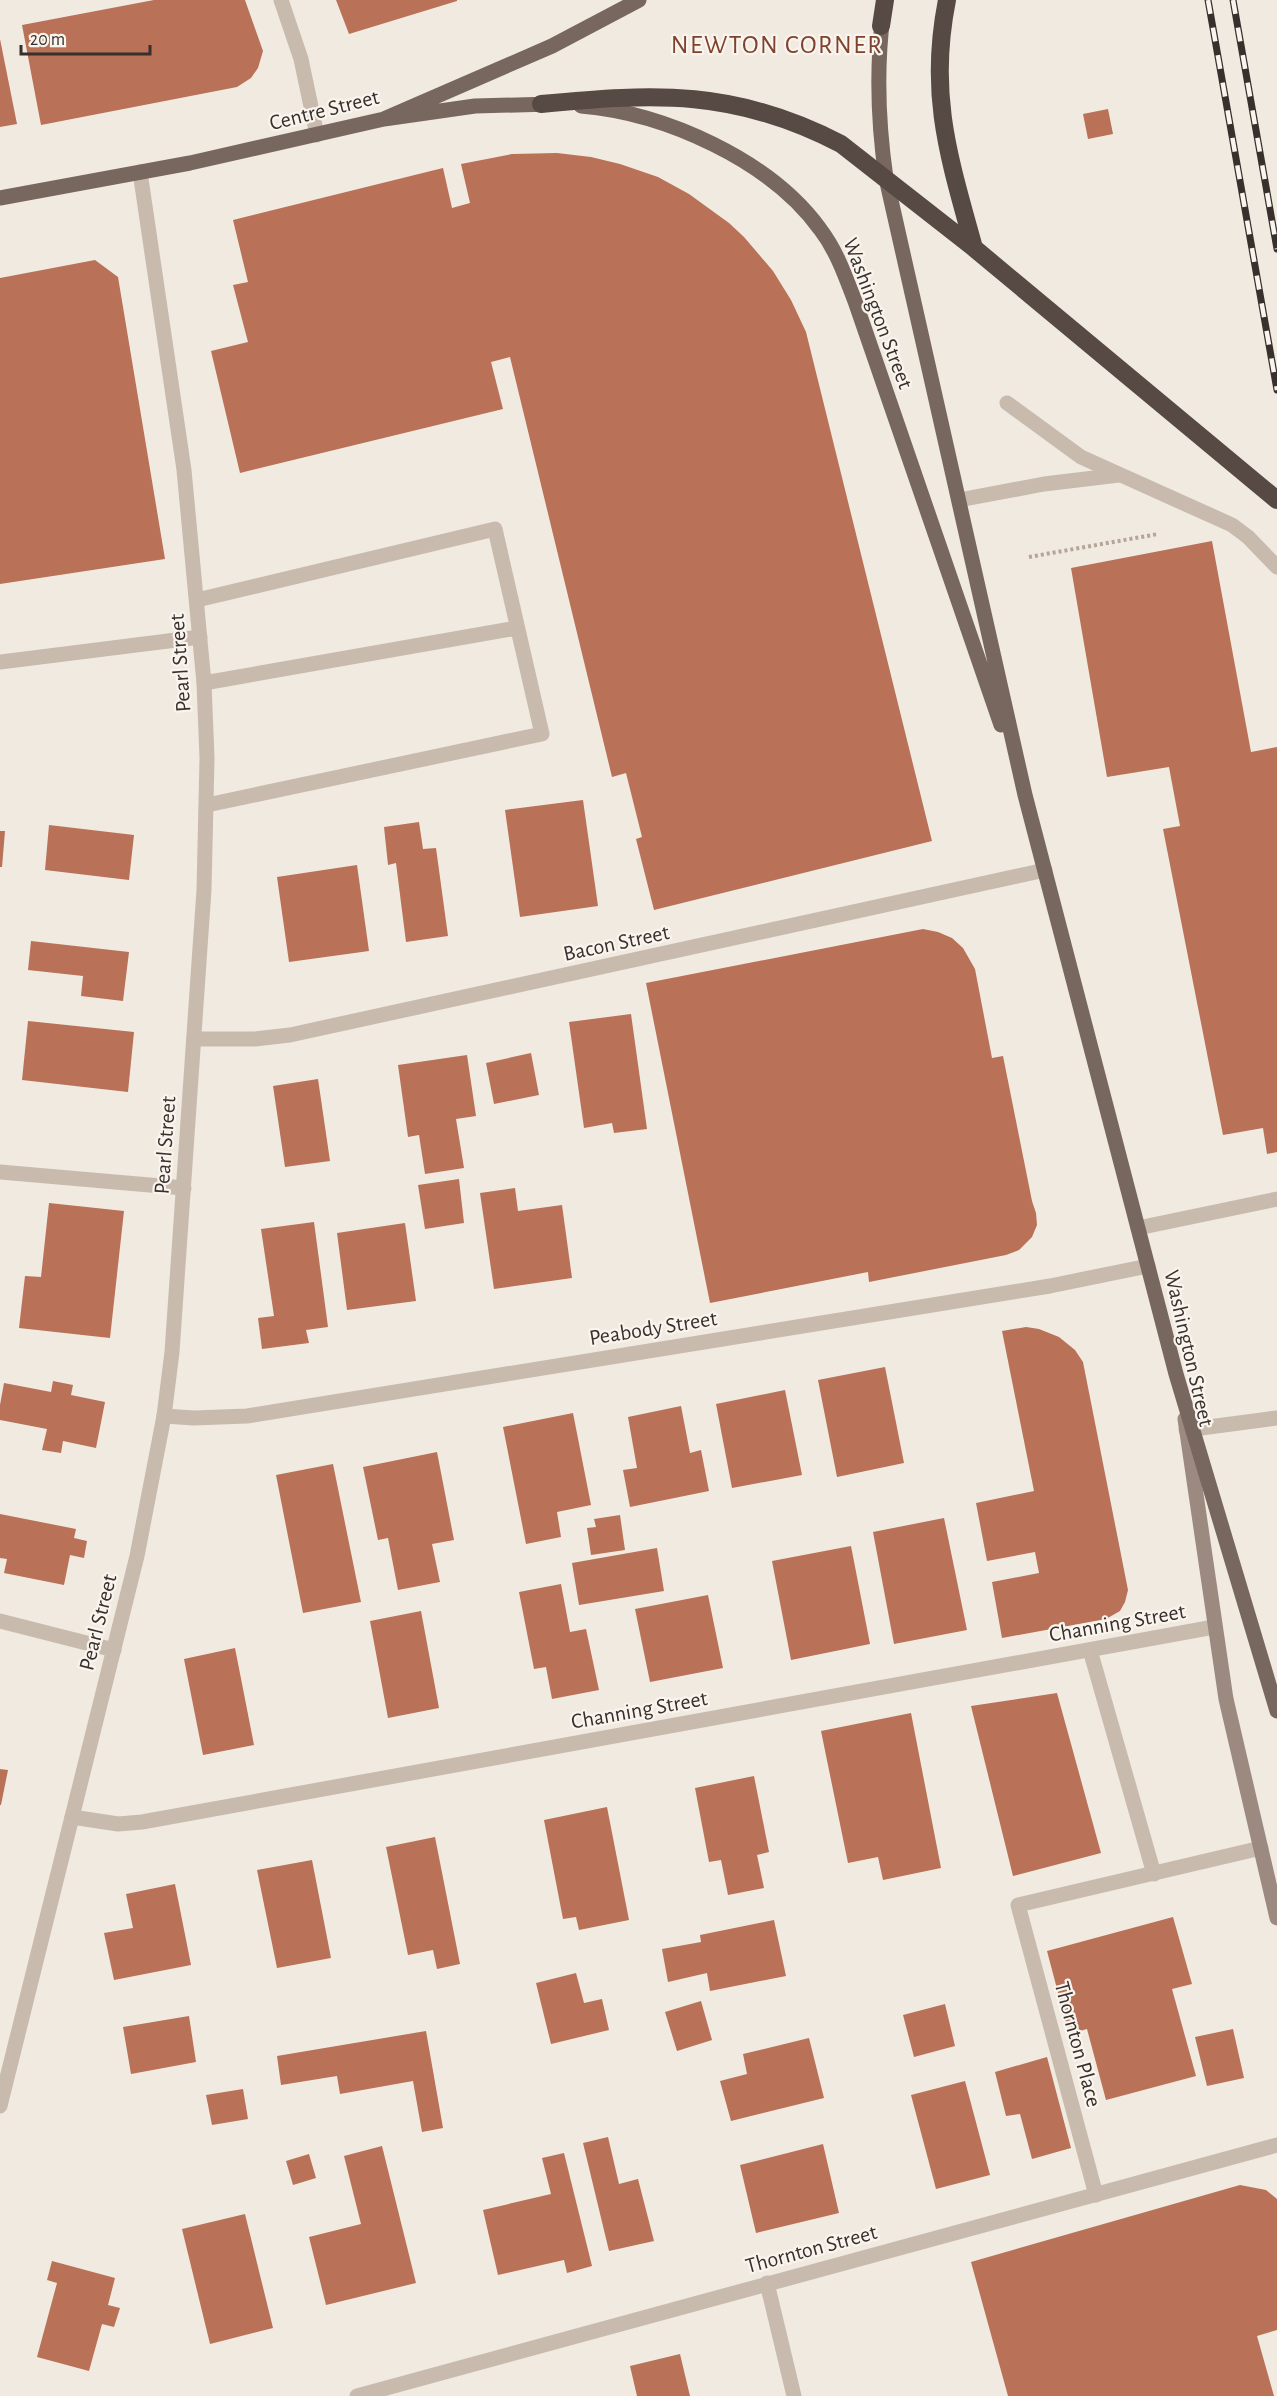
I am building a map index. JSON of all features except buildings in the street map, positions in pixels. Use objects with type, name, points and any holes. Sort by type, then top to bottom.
[{"type":"highway","points":[[947,0],[939,52],[941,117],[974,248]]},
{"type":"highway","points":[[541,104],[651,97],[732,103],[775,115],[816,131],[841,144],[974,248],[1273,497]]},
{"type":"main road","name":"Centre Street","points":[[0,198],[140,172],[384,119],[552,46],[639,0]]},
{"type":"main road","name":"Washington Street","points":[[884,6],[878,98],[886,178],[1025,795],[1181,1392],[1189,1430],[1214,1627],[1226,1699],[1277,1918]]},
{"type":"main road","name":"Washington Street","points":[[384,119],[476,106],[541,104],[598,108],[629,114],[666,123],[732,155],[778,186],[804,209],[822,232],[844,272],[1025,795]]},
{"type":"main road","name":"Washington Street","points":[[1189,1430],[1277,1711]]},
{"type":"street","points":[[281,0],[301,59],[317,135]]},
{"type":"street","name":"Pearl Street","points":[[0,2106],[4,2068],[72,1817],[137,1556],[164,1416],[172,1352],[184,1188],[207,805],[204,683],[184,470],[140,172]]},
{"type":"street","points":[[1006,403],[1081,457],[1232,525],[1248,537],[1277,567]]},
{"type":"street","points":[[960,500],[1044,484],[1121,475]]},
{"type":"street","points":[[197,600],[495,529],[542,734],[207,805]]},
{"type":"street","points":[[204,683],[518,628]]},
{"type":"street","points":[[0,662],[200,637]]},
{"type":"street","name":"Bacon Street","points":[[194,1039],[255,1039],[290,1035],[1045,870]]},
{"type":"street","points":[[0,1172],[184,1188]]},
{"type":"street","points":[[1138,1228],[1277,1198]]},
{"type":"street","name":"Peabody Street","points":[[164,1416],[194,1418],[248,1416],[1050,1286],[1148,1266]]},
{"type":"street","points":[[1189,1430],[1277,1418]]},
{"type":"street","points":[[0,1622],[114,1650]]},
{"type":"street","name":"Channing Street","points":[[72,1817],[118,1824],[142,1822],[1214,1627]]},
{"type":"street","points":[[1090,1650],[1154,1874],[1261,1848]]},
{"type":"street","name":"Thornton Place","points":[[1096,2195],[1018,1905],[1154,1874]]},
{"type":"street","name":"Thornton Street","points":[[357,2396],[378,2393],[767,2283],[1277,2145]]},
{"type":"street","points":[[767,2283],[794,2396]]},
{"type":"path","points":[[1029,557],[1158,534]]},
{"type":"railway","points":[[1208,0],[1277,390]]},
{"type":"railway","points":[[1233,0],[1277,249]]},
{"type":"district","name":"NEWTON CORNER","points":[[777,44]]}]
